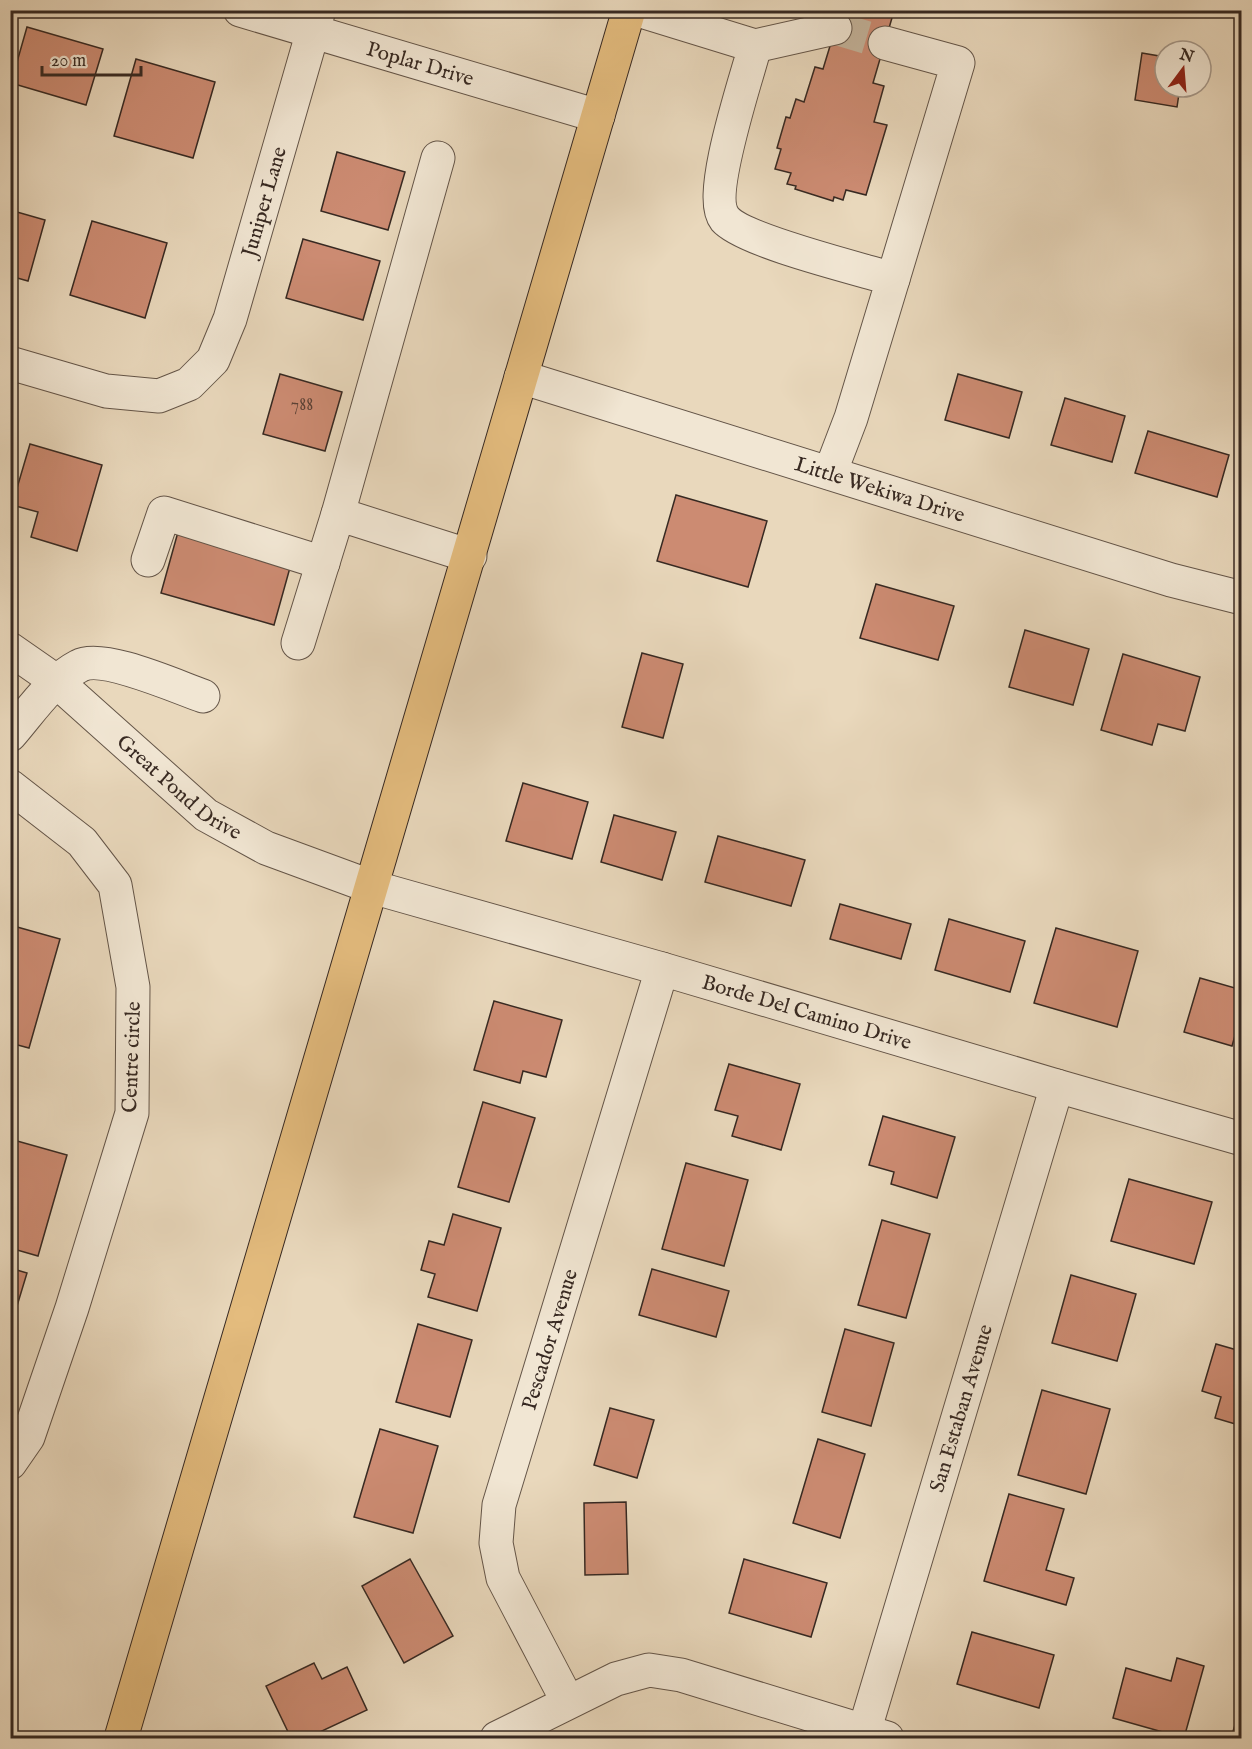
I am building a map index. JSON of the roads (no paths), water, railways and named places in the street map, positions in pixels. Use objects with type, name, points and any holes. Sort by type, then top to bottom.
[{"type":"main road","points":[[121,1738],[629,10]]},
{"type":"street","name":"Poplar Drive","points":[[240,10],[315,21],[598,116]]},
{"type":"street","points":[[638,10],[755,46],[835,28]]},
{"type":"street","name":"Juniper Lane","points":[[10,363],[106,392],[159,396],[189,384],[213,360],[230,319],[315,21]]},
{"type":"street","points":[[830,474],[851,418],[958,63],[885,43]]},
{"type":"street","points":[[755,46],[726,153],[719,190],[720,207],[725,219],[743,231],[768,242],[893,279]]},
{"type":"street","points":[[298,643],[338,514],[438,158]]},
{"type":"street","name":"Little Wekiwa Drive","points":[[521,377],[1170,580],[1242,598]]},
{"type":"street","points":[[148,560],[164,513],[323,563]]},
{"type":"street","points":[[338,514],[470,556]]},
{"type":"street","name":"Great Pond Drive","points":[[10,649],[56,681],[206,815],[266,848],[372,887]]},
{"type":"street","points":[[10,735],[56,681],[81,664],[108,663],[203,696]]},
{"type":"street","name":"Centre circle","points":[[10,786],[82,842],[115,885],[133,987],[132,1113],[72,1308],[28,1437],[10,1463]]},
{"type":"street","name":"Borde Del Camino Drive","points":[[372,887],[662,969],[1242,1139]]},
{"type":"street","name":"Pescador Avenue","points":[[568,1702],[503,1578],[496,1543],[499,1505],[662,969]]},
{"type":"street","name":"San Estaban Avenue","points":[[876,1735],[1057,1086]]},
{"type":"street","points":[[496,1738],[616,1679],[650,1670],[681,1675],[876,1735]]},
{"type":"tunnel","points":[[835,28],[885,43]]}]
